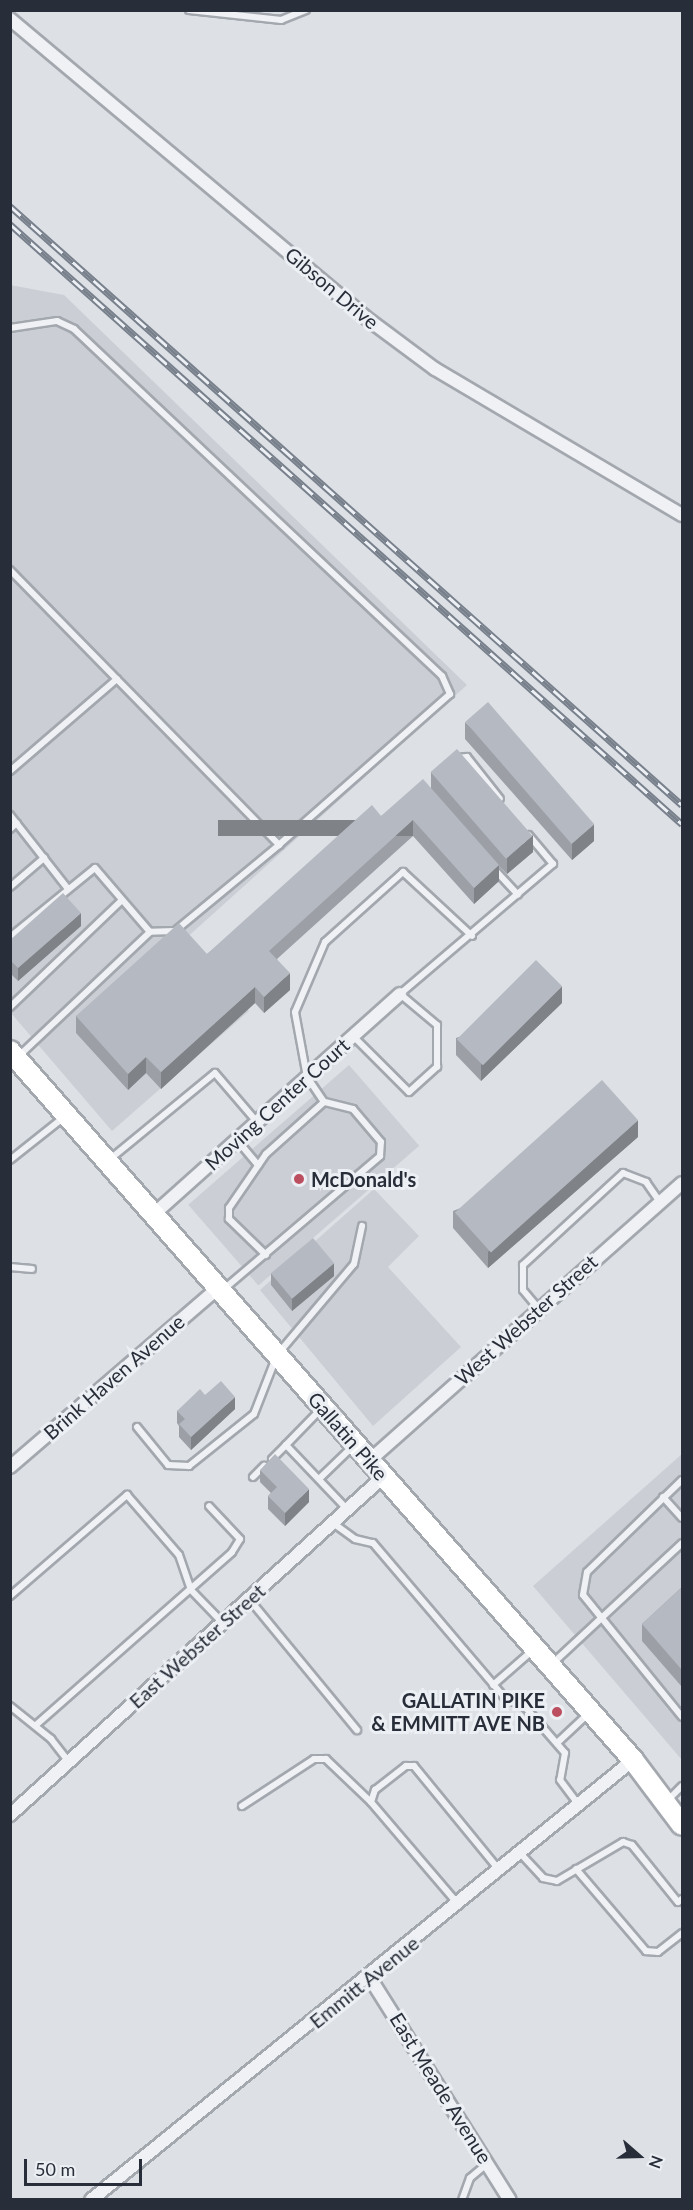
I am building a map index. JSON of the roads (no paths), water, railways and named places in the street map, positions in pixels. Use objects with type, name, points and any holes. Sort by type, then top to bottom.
[{"type":"main road","name":"Gallatin Pike","points":[[16,1060],[67,1115],[633,1760],[682,1825]]},
{"type":"street","name":"Gibson Drive","points":[[10,19],[365,317],[435,369],[682,515]]},
{"type":"street","name":"Moving Center Court","points":[[154,1214],[400,994]]},
{"type":"street","name":"West Webster Street","points":[[370,1460],[538,1308],[682,1183]]},
{"type":"street","name":"Brink Haven Avenue","points":[[10,1467],[219,1290]]},
{"type":"street","name":"East Webster Street","points":[[10,1815],[383,1477]]},
{"type":"street","name":"Emmitt Avenue","points":[[91,2199],[370,1978],[633,1760]]},
{"type":"street","name":"East Meade Avenue","points":[[370,1978],[510,2199]]},
{"type":"lane","points":[[189,10],[281,20],[306,10]]},
{"type":"lane","points":[[255,18],[256,10]]},
{"type":"lane","points":[[10,328],[57,321],[74,329],[442,676],[450,694],[279,845],[175,931],[150,932],[16,1060]]},
{"type":"lane","points":[[10,570],[279,845]]},
{"type":"lane","points":[[10,771],[117,679]]},
{"type":"lane","points":[[447,766],[467,758],[510,810]]},
{"type":"lane","points":[[10,815],[68,889]]},
{"type":"lane","points":[[10,829],[17,823]]},
{"type":"lane","points":[[353,1036],[409,1092],[438,1067],[437,1025],[400,994],[472,936],[553,864],[524,828]]},
{"type":"lane","points":[[10,886],[44,858]]},
{"type":"lane","points":[[486,860],[518,895]]},
{"type":"lane","points":[[10,937],[95,868],[150,932]]},
{"type":"lane","points":[[219,1290],[266,1255],[380,1156],[381,1142],[353,1109],[324,1102],[307,1077],[295,1012],[325,942],[404,872],[472,936]]},
{"type":"lane","points":[[10,1007],[121,901]]},
{"type":"lane","points":[[107,1161],[215,1073],[257,1122]]},
{"type":"lane","points":[[266,1255],[229,1219],[230,1208],[258,1165],[324,1102]]},
{"type":"lane","points":[[10,1160],[67,1115]]},
{"type":"lane","points":[[237,1140],[258,1165]]},
{"type":"lane","points":[[538,1308],[523,1290],[523,1265],[622,1173],[646,1182],[660,1202]]},
{"type":"lane","points":[[137,1427],[168,1465],[189,1466],[203,1459],[254,1414],[277,1355],[354,1264],[362,1226]]},
{"type":"lane","points":[[10,1267],[32,1269]]},
{"type":"lane","points":[[253,1478],[324,1407]]},
{"type":"lane","points":[[319,1479],[355,1443]]},
{"type":"lane","points":[[286,1445],[347,1509]]},
{"type":"lane","points":[[682,1480],[587,1572],[583,1595],[682,1717]]},
{"type":"lane","points":[[10,1596],[127,1495],[179,1555],[191,1590],[222,1623]]},
{"type":"lane","points":[[663,1497],[682,1518]]},
{"type":"lane","points":[[36,1725],[191,1590],[240,1539],[209,1506]]},
{"type":"lane","points":[[333,1523],[355,1539],[373,1544],[505,1698],[525,1707],[557,1743],[565,1753],[560,1780],[579,1804]]},
{"type":"lane","points":[[549,1666],[682,1543]]},
{"type":"lane","points":[[249,1599],[357,1730]]},
{"type":"lane","points":[[494,1685],[535,1649]]},
{"type":"lane","points":[[10,1706],[36,1725],[69,1762]]},
{"type":"lane","points":[[557,1743],[590,1712]]},
{"type":"lane","points":[[242,1806],[314,1759],[326,1759],[370,1802],[459,1904]]},
{"type":"lane","points":[[370,1802],[375,1790],[406,1766],[414,1766],[500,1870]]},
{"type":"lane","points":[[666,1802],[682,1786]]},
{"type":"lane","points":[[520,1853],[550,1881],[576,1869],[613,1845],[632,1845],[680,1901],[682,1909]]},
{"type":"lane","points":[[576,1869],[646,1950],[658,1952],[682,1933]]},
{"type":"lane","points":[[462,2199],[470,2178],[488,2163]]},
{"type":"railway","points":[[10,206],[682,805]]},
{"type":"railway","points":[[10,224],[682,824]]},
{"type":"place","name":"McDonald's","points":[[299,1179]]},
{"type":"place","name":"GALLATIN PIKE & EMMITT AVE NB","points":[[557,1712]]}]
